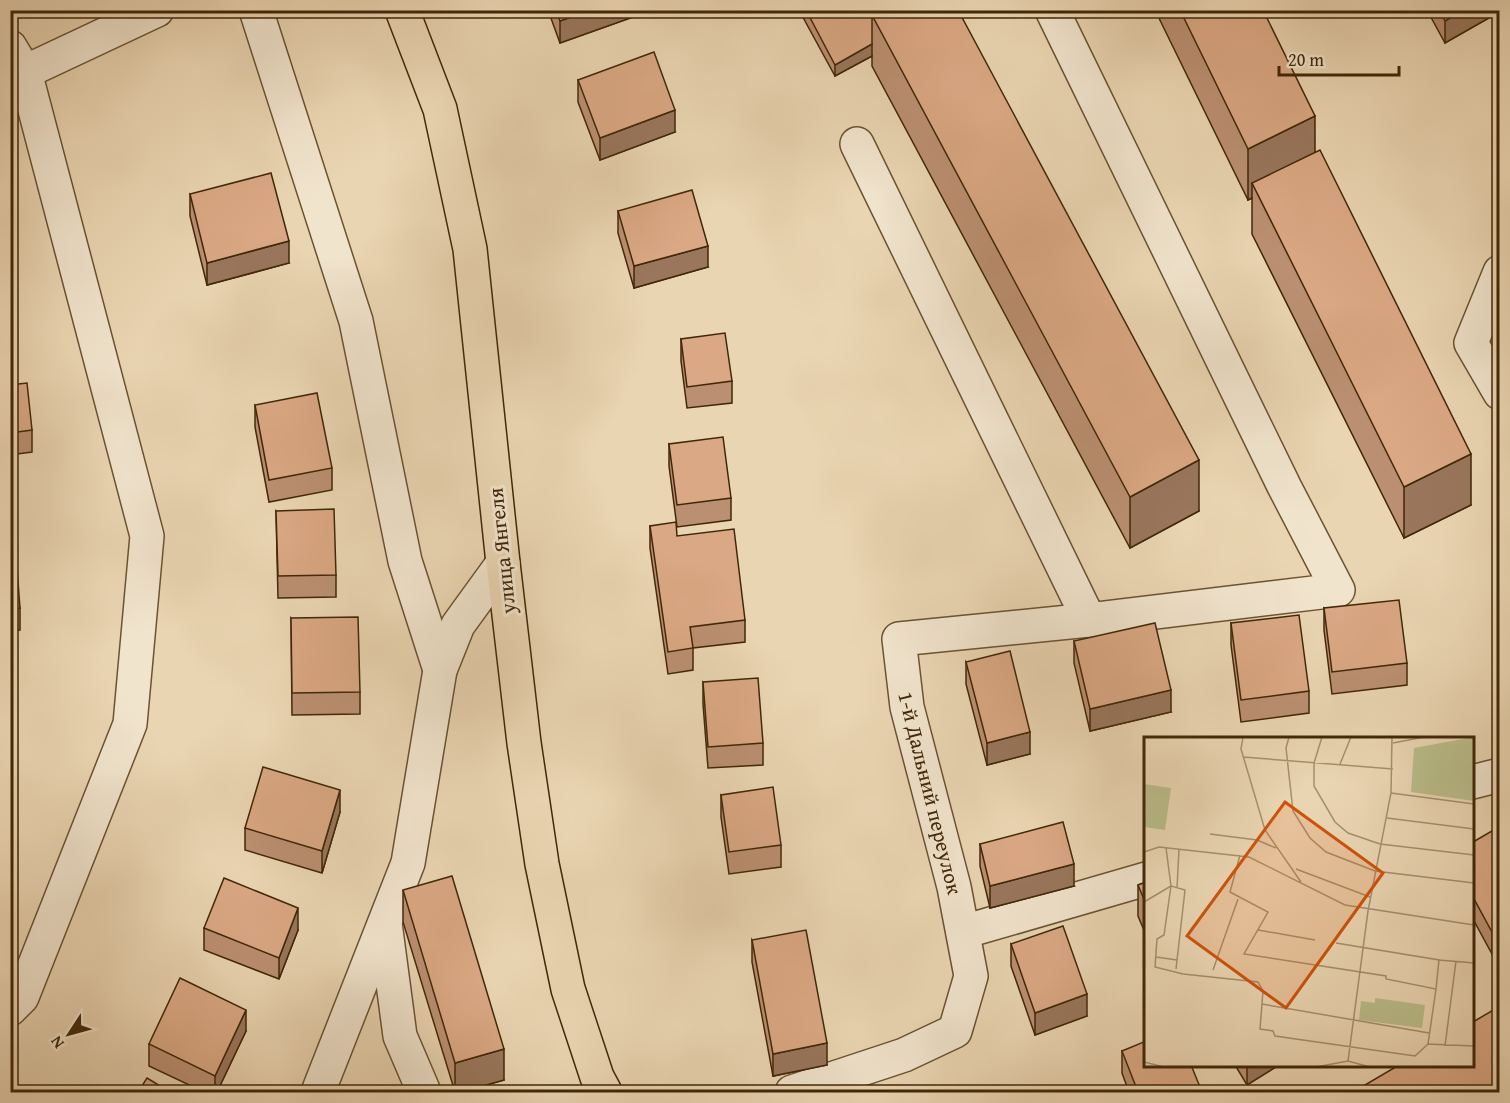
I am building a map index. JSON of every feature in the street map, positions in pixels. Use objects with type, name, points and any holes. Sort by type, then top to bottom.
[{"type":"main road","name":"улица Янгеля","points":[[402,10],[440,110],[470,249],[524,743],[542,864],[568,989],[597,1077],[605,1092]]},
{"type":"street","points":[[10,1009],[22,997],[130,724],[147,536],[15,66],[157,10]]},
{"type":"street","points":[[256,10],[356,321],[405,561],[440,670]]},
{"type":"street","name":"1-й Дальний переулок","points":[[792,1092],[904,1055],[955,1031],[971,976],[954,887],[907,707],[899,639],[1089,620],[1338,590],[1284,486],[1052,10]]},
{"type":"street","points":[[857,144],[1089,620]]},
{"type":"street","points":[[1500,272],[1471,343],[1500,393]]},
{"type":"street","points":[[318,1092],[408,863],[440,670],[458,625],[503,563]]},
{"type":"street","points":[[1474,783],[1500,775]]},
{"type":"street","points":[[963,933],[1144,880]]},
{"type":"street","points":[[385,922],[400,1036],[424,1092]]},
{"type":"building","points":[[556,10],[590,10],[560,21]]},
{"type":"building","points":[[806,10],[882,10],[872,15],[872,44],[835,65]]},
{"type":"building","points":[[882,10],[958,10],[1199,460],[1130,497],[872,15]]},
{"type":"building","points":[[1180,10],[1263,10],[1315,116],[1248,149]]},
{"type":"building","points":[[1439,10],[1463,10],[1445,21]]},
{"type":"building","points":[[654,52],[675,110],[600,138],[578,80]]},
{"type":"building","points":[[1320,150],[1471,454],[1404,487],[1252,183]]},
{"type":"building","points":[[271,173],[289,241],[207,263],[190,194]]},
{"type":"building","points":[[692,190],[708,246],[634,266],[618,211]]},
{"type":"building","points":[[725,333],[732,381],[687,387],[681,339]]},
{"type":"building","points":[[27,383],[32,430],[10,433],[10,385]]},
{"type":"building","points":[[317,393],[332,468],[269,480],[255,405]]},
{"type":"building","points":[[723,437],[731,498],[677,505],[669,444]]},
{"type":"building","points":[[334,509],[336,575],[278,576],[276,511]]},
{"type":"building","points":[[676,522],[677,536],[734,529],[745,620],[690,627],[693,648],[668,652],[650,526]]},
{"type":"building","points":[[10,568],[17,568],[20,608],[10,609]]},
{"type":"building","points":[[1399,600],[1407,663],[1332,672],[1324,608]]},
{"type":"building","points":[[1299,615],[1309,691],[1241,700],[1231,623]]},
{"type":"building","points":[[358,617],[360,692],[292,693],[291,618]]},
{"type":"building","points":[[1155,623],[1171,690],[1090,709],[1074,641]]},
{"type":"building","points":[[1010,651],[1030,732],[987,743],[966,662]]},
{"type":"building","points":[[758,678],[763,743],[708,747],[703,682]]},
{"type":"building","points":[[263,767],[340,790],[322,851],[245,828]]},
{"type":"building","points":[[773,787],[781,845],[729,852],[721,795]]},
{"type":"building","points":[[1063,822],[1074,864],[990,886],[980,844]]},
{"type":"building","points":[[1497,828],[1500,833],[1500,928],[1492,932],[1474,899],[1474,841]]},
{"type":"building","points":[[452,876],[504,1049],[455,1063],[403,890]]},
{"type":"building","points":[[224,878],[298,908],[279,958],[204,928]]},
{"type":"building","points":[[1144,883],[1144,899],[1138,885]]},
{"type":"building","points":[[1063,926],[1087,994],[1035,1013],[1011,944]]},
{"type":"building","points":[[806,930],[827,1043],[773,1054],[752,940]]},
{"type":"building","points":[[180,978],[246,1010],[215,1076],[149,1044]]},
{"type":"building","points":[[1500,1006],[1500,1091],[1353,1092],[1396,1067],[1474,1067],[1474,1021]]},
{"type":"building","points":[[1144,1042],[1144,1067],[1192,1067],[1202,1092],[1138,1092],[1122,1051]]},
{"type":"building","points":[[147,1078],[170,1092],[138,1092]]}]
